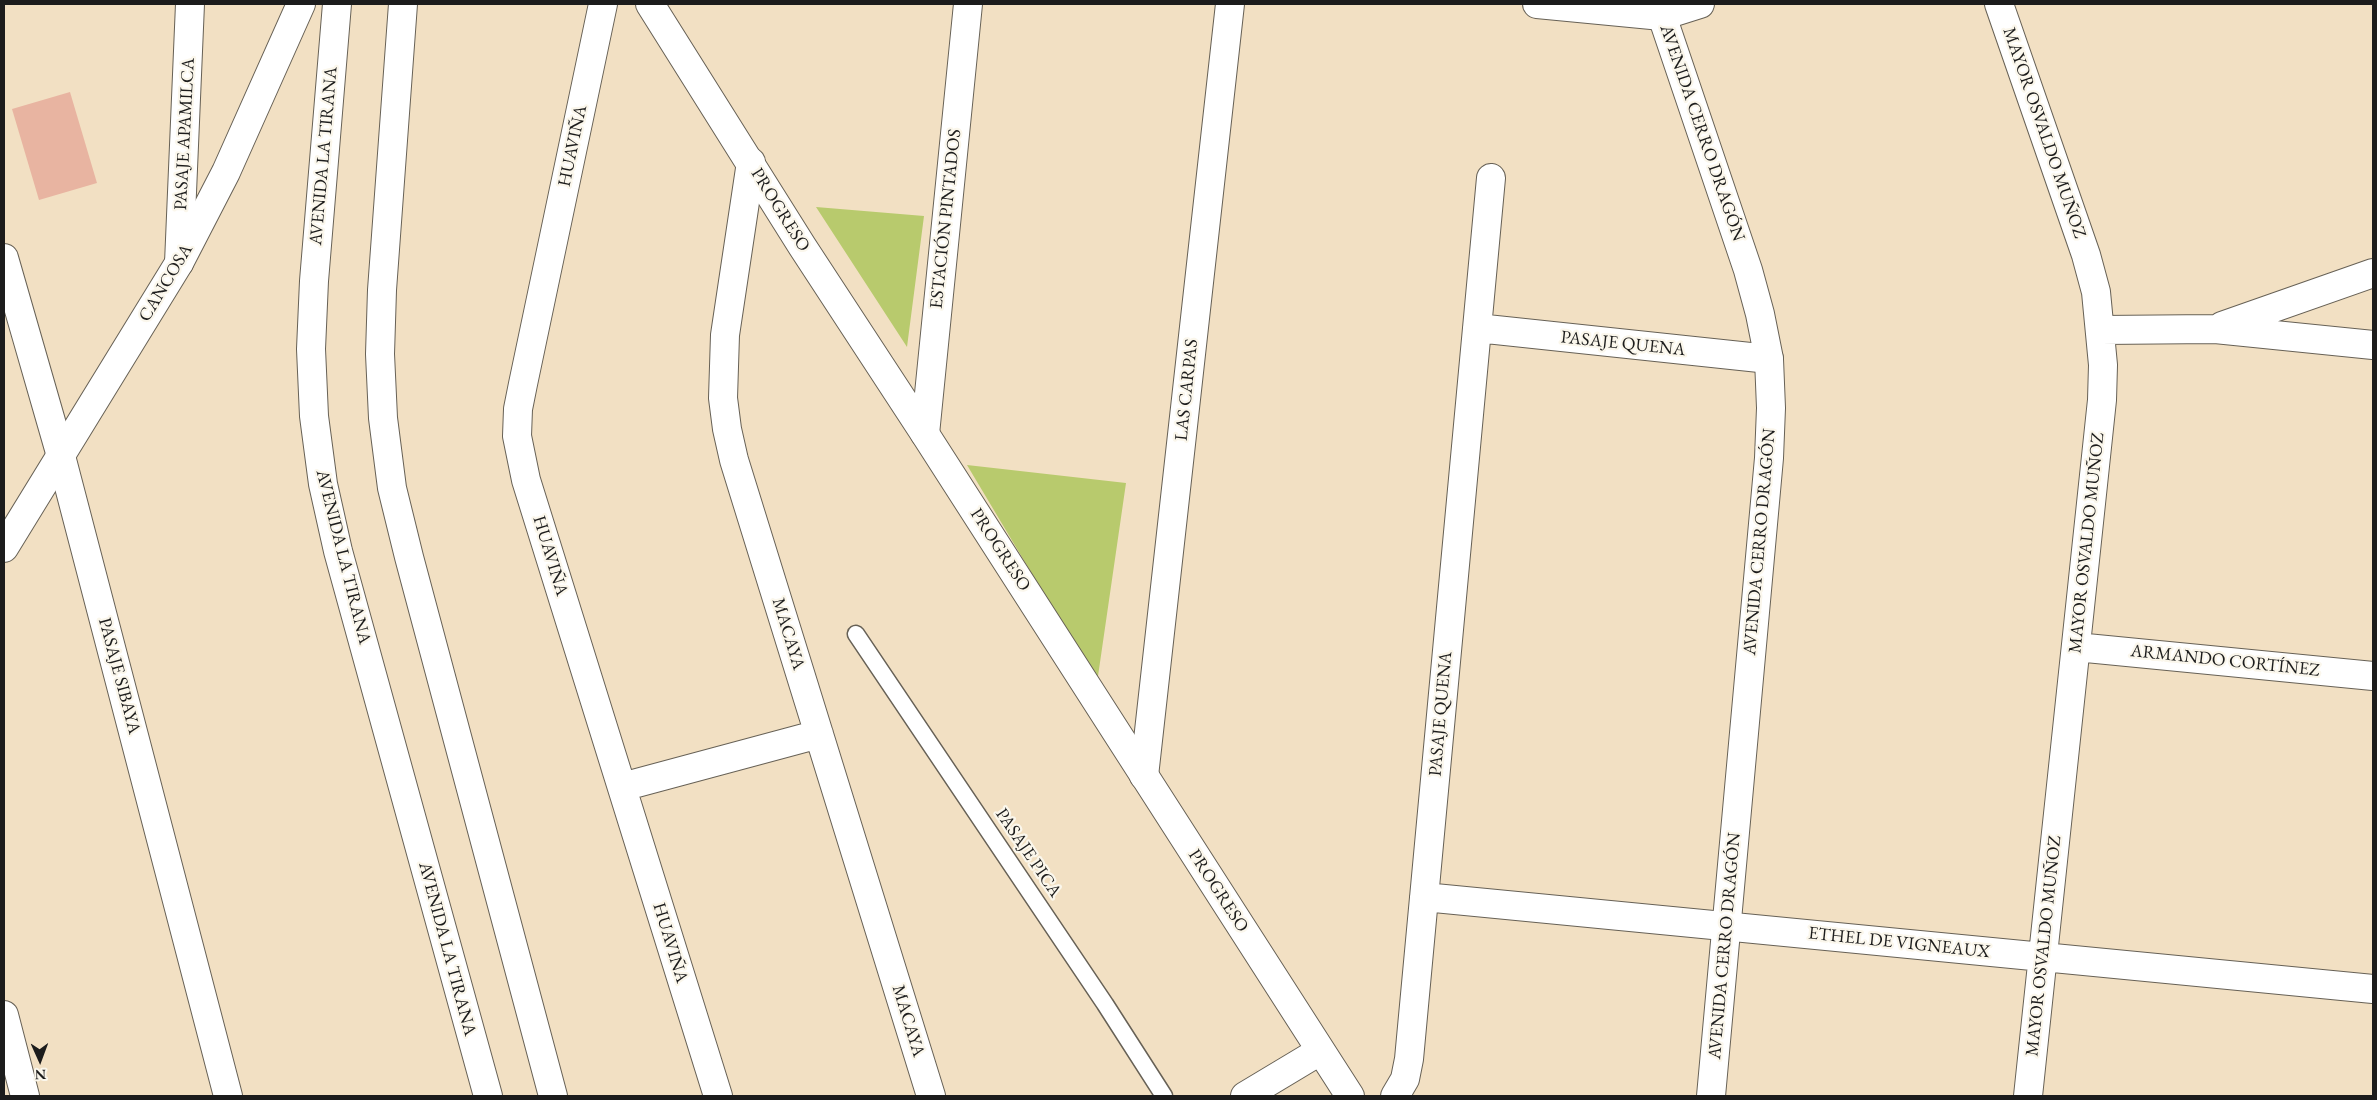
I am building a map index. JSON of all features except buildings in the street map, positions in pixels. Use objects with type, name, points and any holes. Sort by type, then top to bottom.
[{"type":"main road","name":"PASAJE APAMILCA","points":[[179,263],[190,4]]},
{"type":"main road","name":"CANCOSA","points":[[4,548],[179,263],[226,172],[301,4]]},
{"type":"main road","name":"AVENIDA LA TIRANA","points":[[337,4],[311,349],[314,416],[322,484],[338,551],[488,1096]]},
{"type":"main road","points":[[403,4],[382,299],[380,354],[386,444],[392,488],[553,1096]]},
{"type":"main road","name":"HUAVIÑA","points":[[603,4],[521,392],[517,436],[526,480],[718,1096]]},
{"type":"main road","name":"ESTACIÓN PINTADOS","points":[[925,434],[968,4]]},
{"type":"main road","name":"LAS CARPAS","points":[[1144,776],[1230,4]]},
{"type":"main road","points":[[1537,4],[1660,10],[1700,4]]},
{"type":"main road","name":"MAYOR OSVALDO MUÑOZ","points":[[1998,4],[2086,255],[2096,292],[2101,330],[2102,400],[2028,1096]]},
{"type":"main road","name":"PROGRESO","points":[[652,5],[802,246],[925,434],[1350,1096]]},
{"type":"main road","name":"AVENIDA CERRO DRAGÓN","points":[[1660,10],[1748,270],[1760,314],[1768,359],[1771,408],[1769,458],[1710,1096]]},
{"type":"main road","name":"MACAYA","points":[[751,162],[725,334],[723,398],[734,460],[931,1096]]},
{"type":"main road","name":"PASAJE QUENA","points":[[1395,1096],[1405,1079],[1409,1059],[1491,178]]},
{"type":"main road","name":"PASAJE SIBAYA","points":[[4,258],[61,456],[228,1096]]},
{"type":"main road","points":[[2215,329],[2373,273]]},
{"type":"main road","name":"PASAJE QUENA","points":[[1477,328],[1768,359]]},
{"type":"main road","points":[[2101,330],[2215,329],[2373,345]]},
{"type":"main road","name":"ARMANDO CORTÍNEZ","points":[[2076,646],[2373,676]]},
{"type":"main road","points":[[622,787],[819,734]]},
{"type":"main road","name":"ETHEL DE VIGNEAUX","points":[[1424,897],[2373,989]]},
{"type":"main road","points":[[4,1015],[25,1096]]},
{"type":"main road","points":[[1245,1096],[1320,1051]]},
{"type":"lane","name":"PASAJE PICA","points":[[856,634],[1100,996],[1164,1096]]},
{"type":"green space","points":[[816,207],[924,216],[907,347]]},
{"type":"green space","points":[[967,465],[1126,483],[1097,683]]}]
